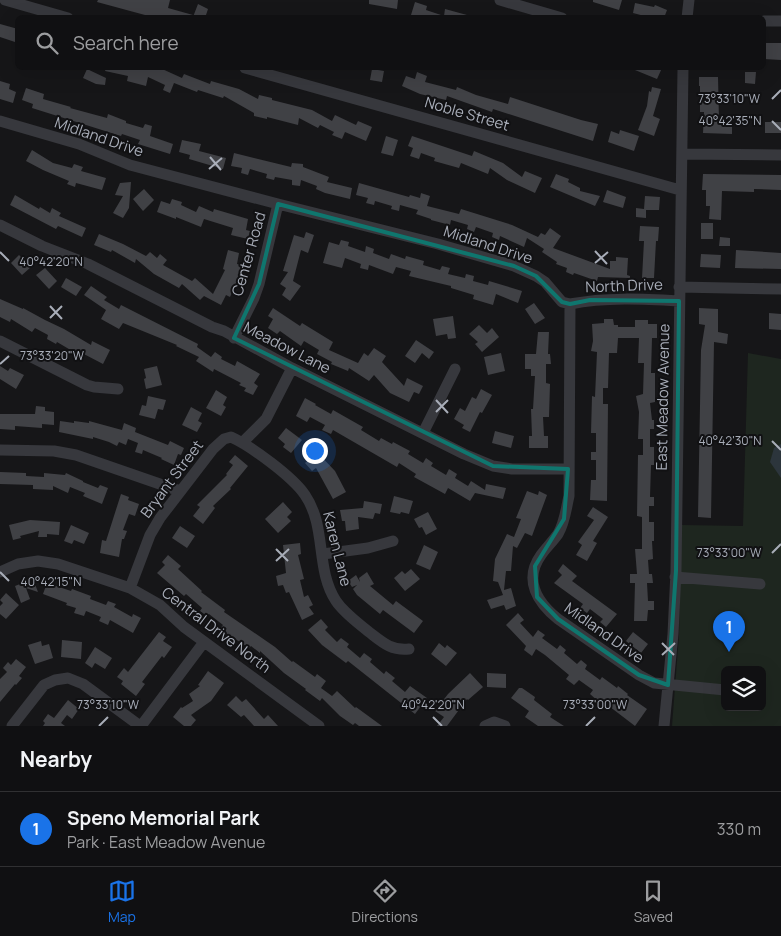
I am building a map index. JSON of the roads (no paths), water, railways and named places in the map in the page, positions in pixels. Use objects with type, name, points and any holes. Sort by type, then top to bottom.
[{"type":"street","points":[[5,0],[58,15]]},
{"type":"street","points":[[500,0],[520,3],[554,15]]},
{"type":"street","points":[[687,15],[689,0]]},
{"type":"street","points":[[766,21],[781,21]]},
{"type":"street","name":"Noble Street","points":[[253,70],[680,190]]},
{"type":"street","name":"East Meadow Avenue","points":[[664,726],[673,634],[675,577],[683,70]]},
{"type":"street","name":"Midland Drive","points":[[0,121],[79,144],[130,165],[438,244],[514,266],[545,282],[562,302],[570,304],[569,496],[564,519],[558,533],[540,556],[535,566],[533,581],[537,598],[548,612],[639,675],[654,683],[721,690]]},
{"type":"street","points":[[682,154],[781,155]]},
{"type":"street","name":"Center Road","points":[[234,338],[259,284],[278,204]]},
{"type":"street","name":"Meadow Lane","points":[[0,225],[42,246],[88,264],[464,454],[493,466],[512,469],[568,470]]},
{"type":"street","points":[[679,287],[781,289]]},
{"type":"street","name":"North Drive","points":[[570,304],[590,300],[679,300]]},
{"type":"street","points":[[0,341],[87,385],[118,389]]},
{"type":"street","points":[[243,442],[266,420],[292,368]]},
{"type":"street","points":[[423,433],[455,369]]},
{"type":"street","name":"Bryant Street","points":[[130,588],[150,535],[180,491],[213,449],[224,439],[231,437],[243,442]]},
{"type":"street","name":"Karen Lane","points":[[243,442],[291,480],[305,495],[315,514],[319,529],[330,591],[343,610],[384,644],[396,650],[409,649]]},
{"type":"street","points":[[0,450],[54,451],[76,455],[180,491]]},
{"type":"street","points":[[322,554],[368,548],[392,541]]},
{"type":"street","name":"Central Drive North","points":[[0,572],[18,564],[38,561],[58,564],[130,588],[160,604],[184,627],[319,726]]},
{"type":"street","points":[[675,577],[760,584]]},
{"type":"street","points":[[12,726],[44,685],[55,680],[68,678],[83,684],[140,726],[204,642]]},
{"type":"street","points":[[486,726],[494,722],[505,726]]},
{"type":"place","name":"Speno Memorial Park","points":[[729,652]]}]
